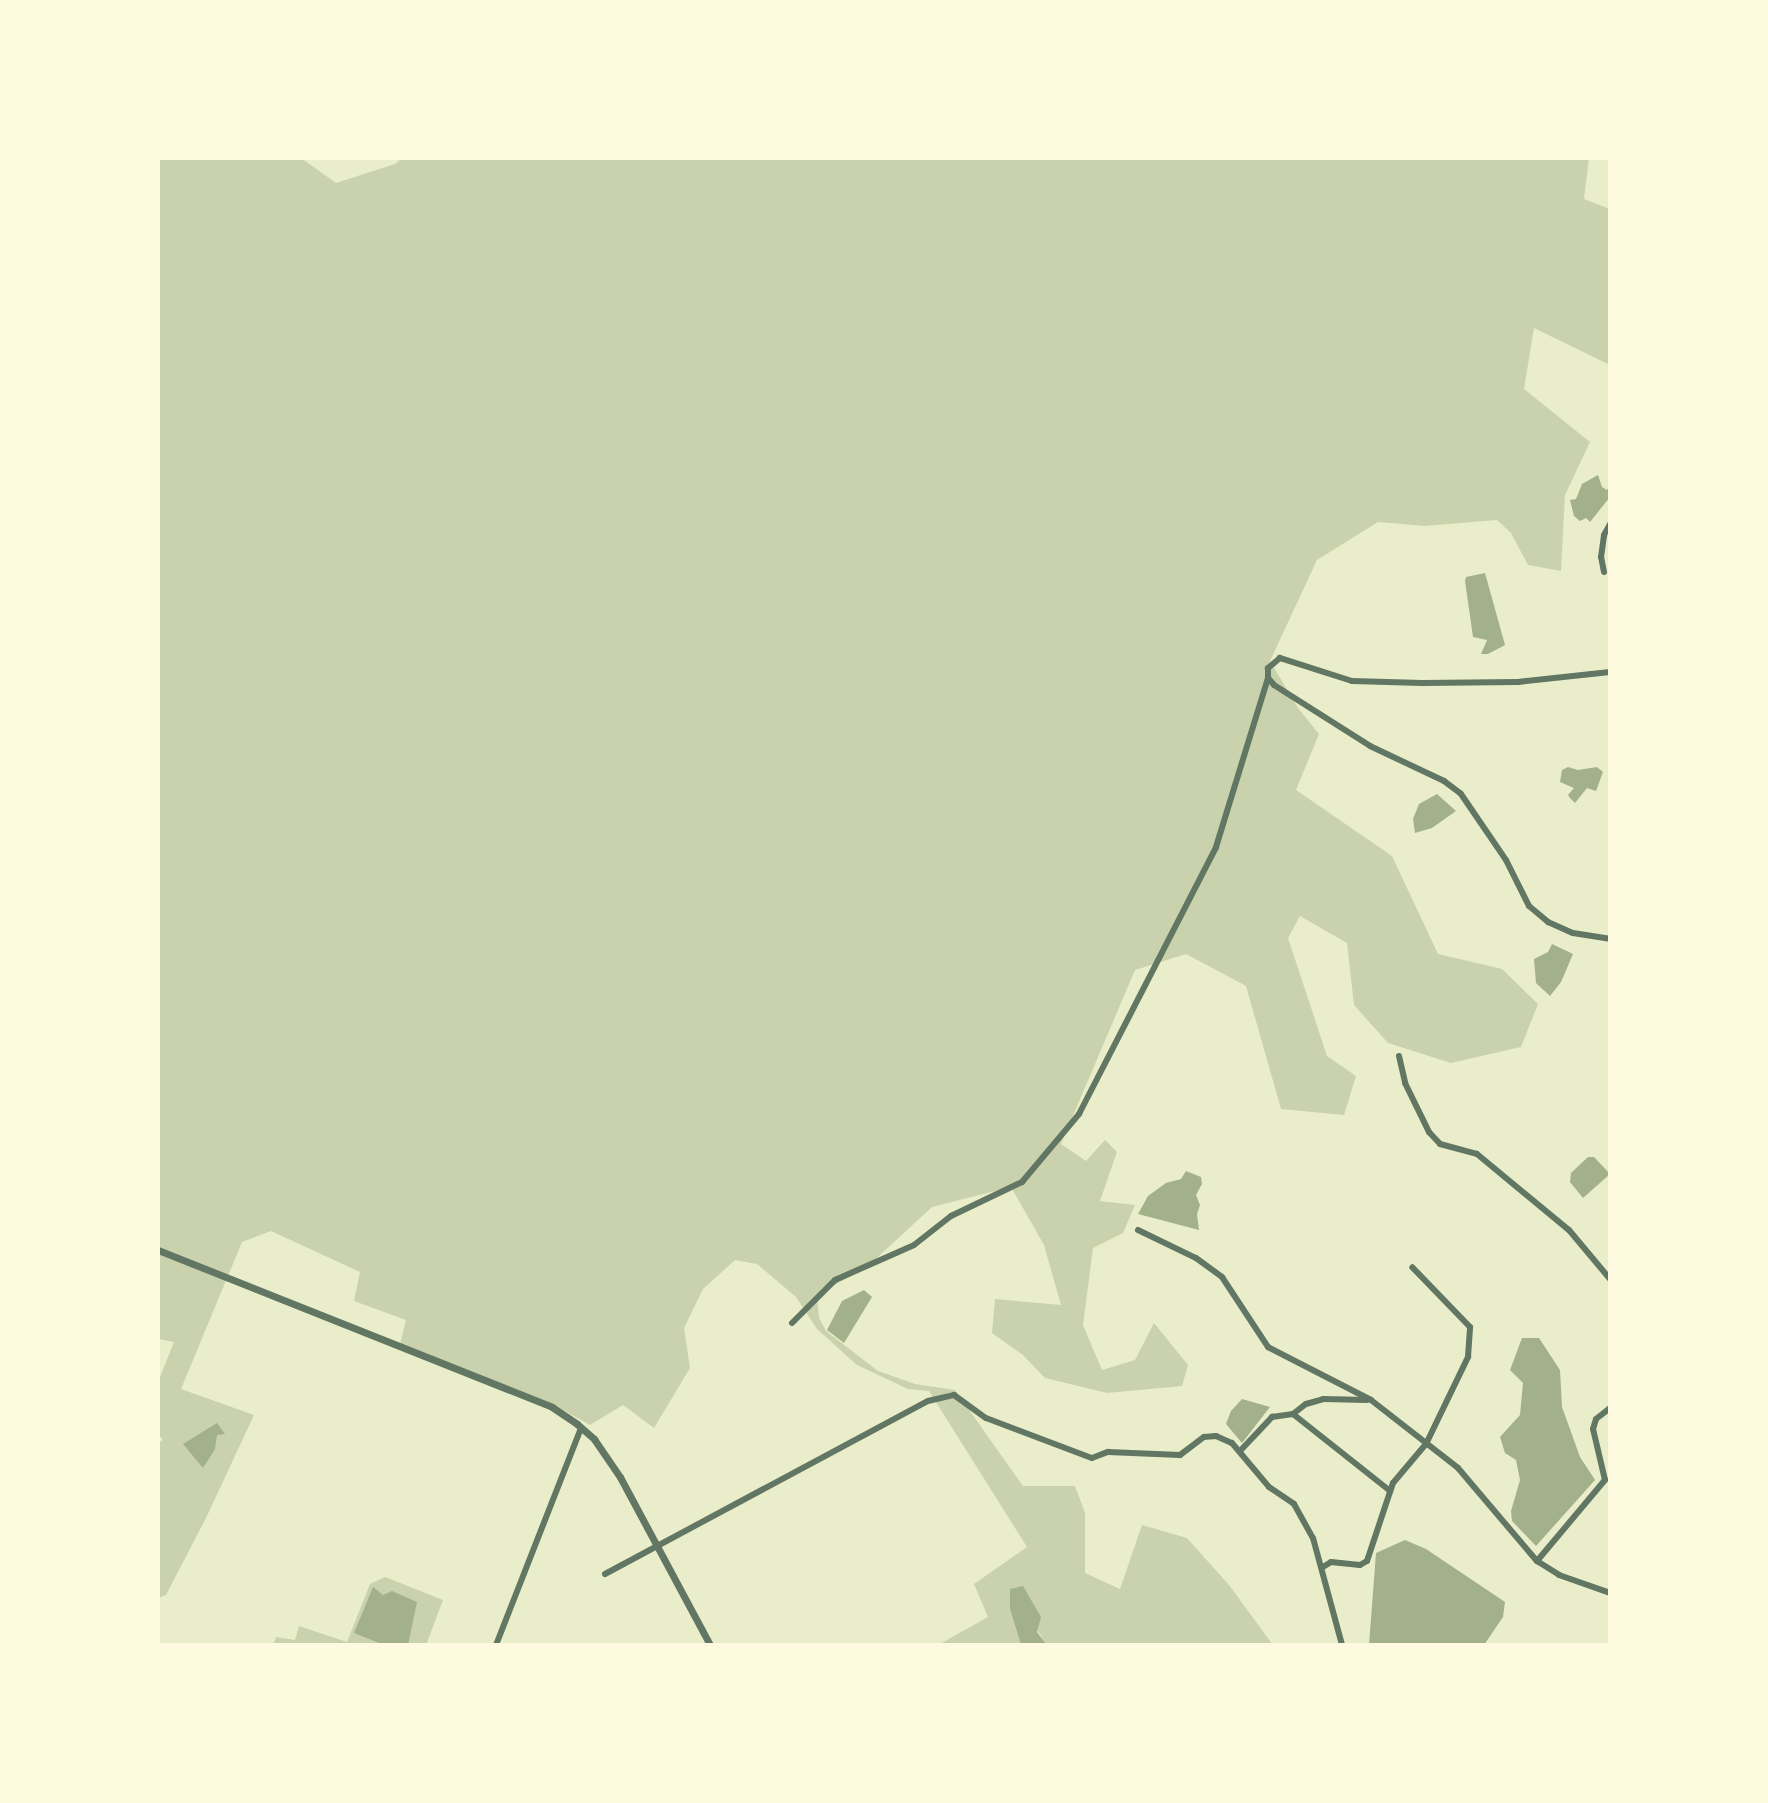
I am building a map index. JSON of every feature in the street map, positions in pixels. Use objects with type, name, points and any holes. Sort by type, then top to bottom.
[{"type":"street","points":[[1604,572],[1601,557],[1610,524]]},
{"type":"street","points":[[792,1323],[835,1280],[914,1245],[951,1216],[1022,1182],[1079,1114],[1216,847],[1268,678],[1268,668],[1280,658],[1352,681],[1518,682],[1610,672]]},
{"type":"street","points":[[1268,678],[1274,685],[1370,746],[1444,781],[1461,794],[1506,860],[1529,906],[1548,922],[1573,933],[1610,939]]},
{"type":"street","points":[[1399,1056],[1405,1083],[1429,1132],[1440,1144],[1477,1154],[1569,1230],[1610,1279]]},
{"type":"street","points":[[1138,1230],[1196,1258],[1222,1277],[1268,1347],[1371,1400],[1426,1444],[1481,1490],[1537,1561],[1559,1575],[1610,1593]]},
{"type":"street","points":[[158,1250],[552,1407],[581,1428],[605,1453],[710,1645]]},
{"type":"street","points":[[1323,1567],[1331,1562],[1360,1565],[1367,1561],[1390,1491],[1406,1465],[1426,1444],[1468,1357],[1470,1327],[1412,1267]]},
{"type":"street","points":[[605,1574],[942,1395],[954,1395],[986,1418],[1092,1458],[1108,1452],[1180,1455],[1204,1437],[1216,1436],[1240,1451],[1269,1487],[1294,1504],[1323,1567],[1342,1645]]},
{"type":"street","points":[[1240,1451],[1272,1417],[1293,1414],[1306,1404],[1323,1399],[1371,1400]]},
{"type":"street","points":[[1537,1561],[1605,1480],[1593,1429],[1596,1419],[1610,1408]]},
{"type":"street","points":[[1293,1414],[1390,1491]]},
{"type":"street","points":[[496,1645],[581,1428]]},
{"type":"shaded area","points":[[158,158],[301,158],[336,183],[395,164],[402,158],[1589,158],[1584,199],[1610,209],[1610,365],[1534,328],[1524,389],[1590,442],[1565,495],[1561,571],[1528,565],[1511,533],[1497,520],[1425,526],[1378,522],[1317,560],[1270,661],[1298,708],[1319,734],[1296,790],[1392,856],[1438,954],[1502,969],[1538,1004],[1521,1047],[1451,1063],[1388,1043],[1354,1005],[1347,943],[1300,916],[1288,938],[1327,1056],[1356,1076],[1344,1115],[1281,1109],[1246,986],[1186,954],[1135,970],[1061,1144],[1086,1161],[1105,1140],[1117,1152],[1100,1201],[1135,1205],[1123,1233],[1093,1248],[1083,1325],[1102,1370],[1135,1360],[1154,1323],[1188,1365],[1182,1386],[1107,1393],[1045,1378],[1023,1355],[992,1333],[995,1299],[1061,1305],[1044,1245],[1011,1187],[932,1207],[867,1267],[817,1295],[819,1318],[826,1331],[878,1371],[915,1384],[955,1390],[1023,1486],[1075,1486],[1085,1513],[1085,1573],[1120,1589],[1142,1525],[1187,1538],[1229,1585],[1273,1645],[1047,1645],[1010,1589],[1010,1609],[1021,1645],[938,1645],[988,1617],[974,1584],[1027,1547],[929,1391],[908,1389],[857,1365],[817,1329],[796,1297],[757,1264],[735,1260],[703,1289],[684,1328],[690,1368],[654,1428],[623,1405],[590,1425],[554,1405],[400,1344],[406,1320],[354,1301],[360,1272],[271,1231],[242,1242],[181,1389],[254,1415],[166,1595],[158,1598],[158,1443],[163,1440],[158,1434],[158,1382],[174,1342],[158,1339]]},
{"type":"shaded area","points":[[1598,475],[1602,487],[1607,490],[1610,485],[1610,497],[1590,522],[1586,518],[1580,521],[1574,516],[1570,500],[1576,499],[1582,484]]},
{"type":"shaded area","points":[[1485,573],[1505,645],[1488,654],[1481,654],[1487,640],[1473,637],[1465,581],[1466,577]]},
{"type":"shaded area","points":[[1568,767],[1578,770],[1597,767],[1603,772],[1596,791],[1587,788],[1575,803],[1568,795],[1574,788],[1560,782],[1562,770]]},
{"type":"shaded area","points":[[1437,794],[1456,811],[1432,828],[1415,833],[1413,819],[1419,804]]},
{"type":"shaded area","points":[[1552,944],[1573,954],[1561,982],[1550,996],[1536,983],[1534,959],[1548,952]]},
{"type":"shaded area","points":[[1588,1157],[1594,1157],[1610,1174],[1583,1198],[1570,1182],[1571,1173]]},
{"type":"shaded area","points":[[1186,1171],[1201,1177],[1202,1184],[1196,1195],[1200,1205],[1197,1214],[1199,1230],[1138,1214],[1148,1196],[1166,1183],[1181,1179]]},
{"type":"shaded area","points":[[864,1290],[872,1297],[844,1343],[827,1330],[842,1301]]},
{"type":"shaded area","points":[[1522,1338],[1539,1338],[1560,1370],[1562,1407],[1580,1457],[1595,1480],[1536,1546],[1512,1521],[1511,1511],[1520,1480],[1516,1460],[1505,1453],[1500,1437],[1520,1415],[1523,1383],[1510,1370]]},
{"type":"shaded area","points":[[1242,1399],[1270,1407],[1242,1443],[1226,1424],[1231,1411]]},
{"type":"shaded area","points":[[217,1423],[225,1434],[217,1435],[215,1449],[203,1468],[183,1444]]},
{"type":"shaded area","points":[[1405,1540],[1426,1549],[1505,1602],[1503,1617],[1484,1645],[1369,1645],[1376,1553]]},
{"type":"shaded area","points":[[385,1577],[443,1600],[426,1645],[273,1645],[276,1637],[295,1640],[299,1626],[347,1642],[370,1584]]},
{"type":"shaded area","points":[[1023,1586],[1041,1617],[1037,1632],[1047,1645],[1021,1645],[1010,1609],[1010,1589]]},
{"type":"shaded area","points":[[373,1587],[383,1595],[392,1591],[417,1602],[408,1645],[384,1645],[354,1633]]}]
